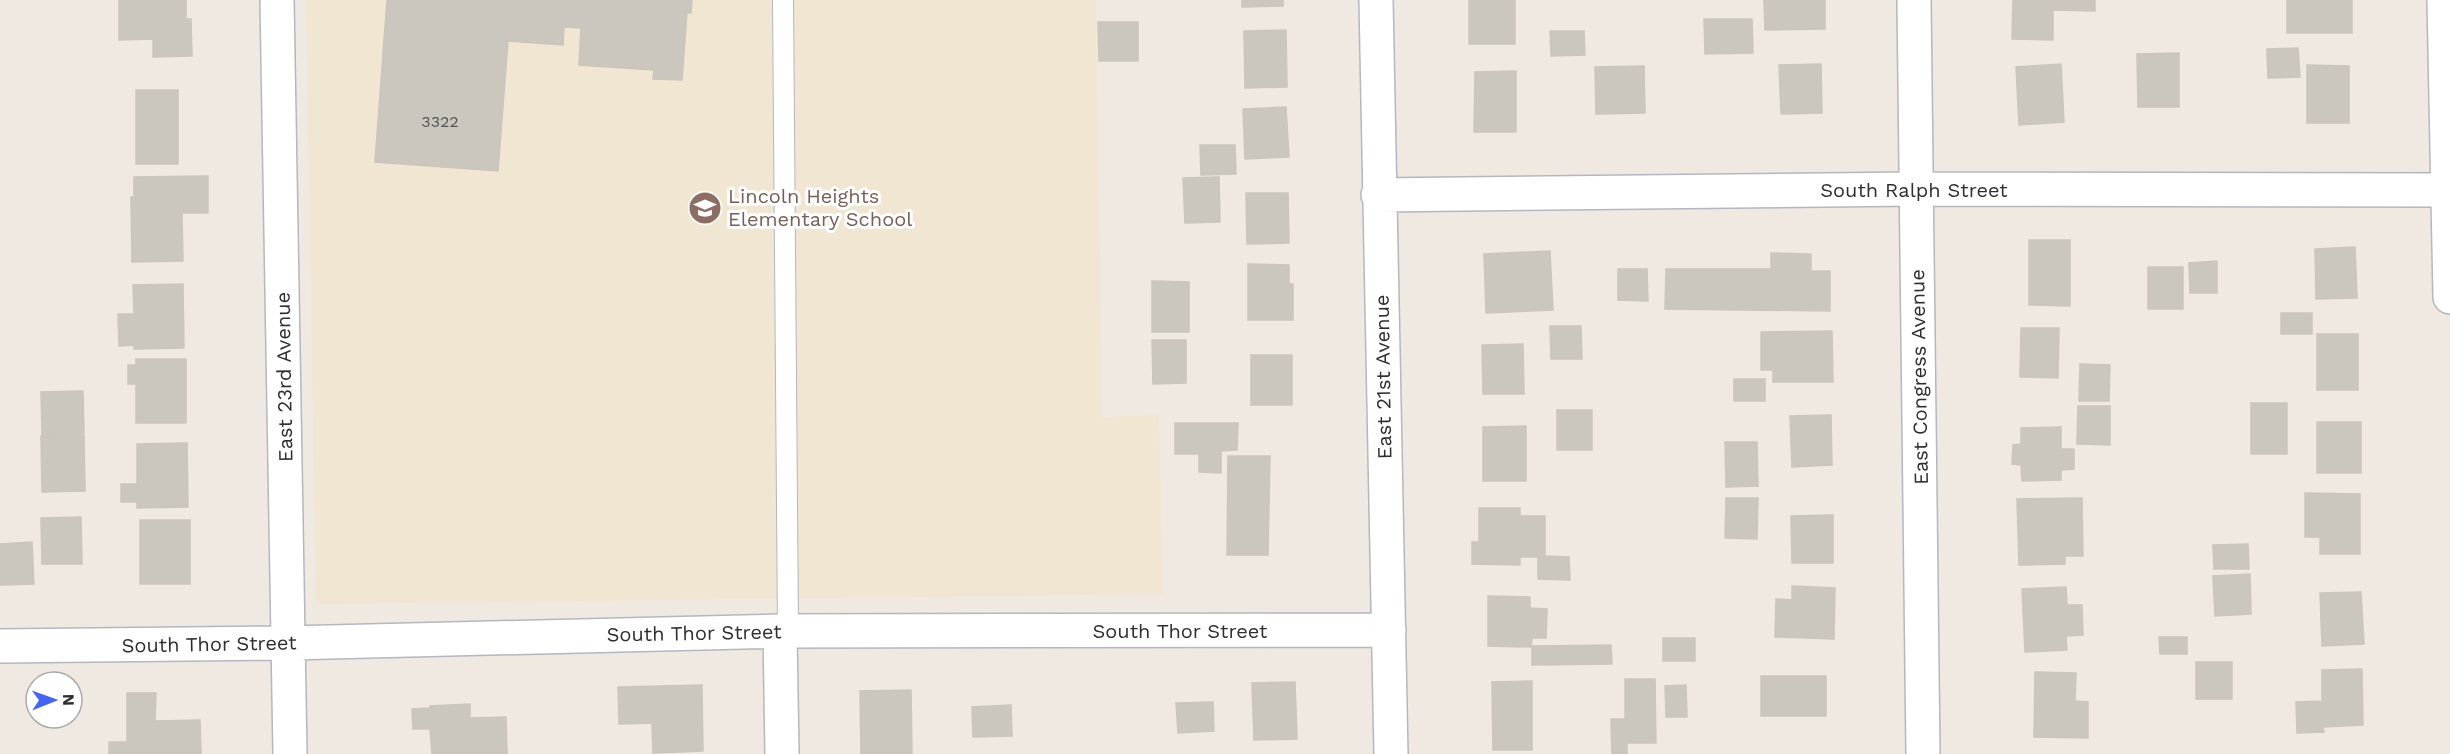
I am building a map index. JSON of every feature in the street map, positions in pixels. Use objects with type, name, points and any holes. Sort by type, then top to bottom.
[{"type":"street","name":"East 23rd Avenue","points":[[277,0],[290,754]]},
{"type":"street","name":"East 21st Avenue","points":[[1376,0],[1378,195],[1391,754]]},
{"type":"street","name":"East Congress Avenue","points":[[1914,0],[1923,754]]},
{"type":"street","points":[[2444,0],[2450,297]]},
{"type":"street","name":"South Ralph Street","points":[[1378,195],[1916,189],[2449,190]]},
{"type":"street","name":"South Thor Street","points":[[0,646],[289,643],[784,631],[1389,630]]},
{"type":"street","points":[[782,754],[784,631]]},
{"type":"lane","points":[[783,0],[784,631]]},
{"type":"shaded area","name":"Lincoln Heights Elementary School","points":[[306,0],[1096,0],[1102,417],[1159,415],[1163,594],[316,604]]},
{"type":"building","points":[[119,0],[186,0],[186,19],[191,19],[192,56],[153,57],[153,39],[119,40]]},
{"type":"building","points":[[387,0],[692,0],[691,13],[687,13],[682,80],[653,79],[654,70],[579,65],[581,28],[564,27],[563,45],[508,41],[498,171],[375,162]]},
{"type":"building","points":[[1242,0],[1283,0],[1283,6],[1242,7]]},
{"type":"building","points":[[1469,0],[1515,0],[1515,44],[1469,44]]},
{"type":"building","points":[[1764,0],[1825,0],[1825,29],[1765,30]]},
{"type":"building","points":[[2013,0],[2095,0],[2095,11],[2053,10],[2053,40],[2012,39]]},
{"type":"building","points":[[2287,0],[2352,0],[2352,33],[2287,33]]},
{"type":"building","points":[[1704,19],[1752,19],[1753,53],[1705,54]]},
{"type":"building","points":[[1098,22],[1138,22],[1138,61],[1099,61]]},
{"type":"building","points":[[1286,30],[1287,87],[1245,88],[1244,31]]},
{"type":"building","points":[[1550,31],[1584,31],[1585,55],[1551,56]]},
{"type":"building","points":[[2298,48],[2300,77],[2268,78],[2267,49]]},
{"type":"building","points":[[2179,53],[2179,107],[2138,107],[2137,54]]},
{"type":"building","points":[[1821,64],[1822,113],[1781,114],[1779,65]]},
{"type":"building","points":[[2061,64],[2064,122],[2019,125],[2016,67]]},
{"type":"building","points":[[2307,65],[2349,66],[2349,123],[2307,123]]},
{"type":"building","points":[[1644,66],[1645,113],[1596,114],[1595,67]]},
{"type":"building","points":[[1516,71],[1516,132],[1474,132],[1475,72]]},
{"type":"building","points":[[136,90],[178,90],[178,164],[136,164]]},
{"type":"building","points":[[1286,107],[1289,157],[1245,159],[1243,109]]},
{"type":"building","points":[[1200,145],[1235,145],[1236,174],[1201,175]]},
{"type":"building","points":[[208,176],[208,213],[182,213],[183,261],[132,262],[131,197],[134,197],[134,177]]},
{"type":"building","points":[[1219,177],[1220,222],[1185,223],[1183,178]]},
{"type":"building","points":[[1246,193],[1288,193],[1289,243],[1247,244]]},
{"type":"building","points":[[2029,240],[2070,240],[2070,306],[2029,305]]},
{"type":"building","points":[[2355,247],[2357,298],[2316,299],[2315,249]]},
{"type":"building","points":[[1550,251],[1553,310],[1486,313],[1484,254]]},
{"type":"building","points":[[1771,253],[1811,254],[1811,271],[1830,271],[1830,311],[1665,309],[1666,269],[1771,269]]},
{"type":"building","points":[[2217,261],[2217,293],[2190,293],[2189,263]]},
{"type":"building","points":[[1248,264],[1289,265],[1289,284],[1293,284],[1293,320],[1248,320]]},
{"type":"building","points":[[2148,267],[2183,267],[2183,309],[2148,309]]},
{"type":"building","points":[[1618,269],[1647,269],[1648,301],[1618,300]]},
{"type":"building","points":[[1152,281],[1189,282],[1189,332],[1152,332]]},
{"type":"building","points":[[183,284],[184,348],[134,349],[134,345],[119,346],[118,314],[134,314],[133,285]]},
{"type":"building","points":[[2281,313],[2312,313],[2312,334],[2281,334]]},
{"type":"building","points":[[1550,326],[1581,326],[1582,359],[1551,359]]},
{"type":"building","points":[[2021,328],[2059,328],[2058,378],[2020,377]]},
{"type":"building","points":[[1832,331],[1833,382],[1773,382],[1773,370],[1761,370],[1761,332]]},
{"type":"building","points":[[2317,334],[2358,334],[2358,390],[2317,390]]},
{"type":"building","points":[[1152,340],[1186,340],[1186,383],[1153,384]]},
{"type":"building","points":[[1523,344],[1524,394],[1483,394],[1482,345]]},
{"type":"building","points":[[1251,355],[1292,355],[1292,405],[1251,405]]},
{"type":"building","points":[[136,359],[186,359],[186,423],[136,423],[136,384],[128,384],[128,365],[136,365]]},
{"type":"building","points":[[2080,364],[2110,365],[2109,401],[2079,401]]},
{"type":"building","points":[[1734,379],[1765,379],[1765,401],[1734,401]]},
{"type":"building","points":[[83,391],[84,434],[42,435],[41,392]]},
{"type":"building","points":[[2251,403],[2287,403],[2287,454],[2251,454]]},
{"type":"building","points":[[2078,406],[2110,406],[2110,445],[2077,444]]},
{"type":"building","points":[[1557,410],[1592,410],[1592,450],[1557,450]]},
{"type":"building","points":[[1831,415],[1832,465],[1792,467],[1790,416]]},
{"type":"building","points":[[2317,422],[2361,422],[2361,473],[2317,473]]},
{"type":"building","points":[[1175,423],[1238,423],[1237,450],[1221,451],[1221,473],[1199,472],[1199,454],[1175,454]]},
{"type":"building","points":[[1526,426],[1526,481],[1483,481],[1483,427]]},
{"type":"building","points":[[2061,427],[2061,449],[2074,449],[2074,469],[2061,470],[2061,480],[2022,481],[2021,465],[2012,464],[2013,445],[2021,444],[2021,428]]},
{"type":"building","points":[[84,435],[85,491],[42,492],[41,436]]},
{"type":"building","points":[[1725,442],[1757,442],[1758,486],[1726,487]]},
{"type":"building","points":[[187,443],[188,507],[137,508],[137,502],[121,502],[121,484],[137,484],[137,444]]},
{"type":"building","points":[[1228,456],[1270,456],[1268,555],[1227,555]]},
{"type":"building","points":[[2305,493],[2360,494],[2360,554],[2320,554],[2320,537],[2305,537]]},
{"type":"building","points":[[1726,498],[1758,498],[1757,539],[1725,538]]},
{"type":"building","points":[[2082,498],[2083,556],[2065,556],[2065,564],[2019,565],[2017,499]]},
{"type":"building","points":[[1479,508],[1520,508],[1520,516],[1545,516],[1545,556],[1569,557],[1570,580],[1538,579],[1538,557],[1520,557],[1520,565],[1472,564],[1472,542],[1479,542]]},
{"type":"building","points":[[1833,515],[1833,563],[1792,563],[1791,516]]},
{"type":"building","points":[[81,517],[82,564],[42,564],[41,518]]},
{"type":"building","points":[[140,520],[190,520],[190,584],[140,584]]},
{"type":"building","points":[[32,542],[34,584],[0,585],[0,544]]},
{"type":"building","points":[[2248,544],[2249,569],[2214,569],[2213,545]]},
{"type":"building","points":[[2250,574],[2251,614],[2215,616],[2213,576]]},
{"type":"building","points":[[1792,586],[1835,588],[1834,639],[1775,637],[1776,599],[1792,600]]},
{"type":"building","points":[[2066,587],[2067,605],[2082,605],[2083,635],[2066,636],[2067,650],[2025,652],[2022,589]]},
{"type":"building","points":[[2361,592],[2364,644],[2322,646],[2320,593]]},
{"type":"building","points":[[1488,596],[1530,597],[1530,608],[1547,609],[1546,638],[1532,638],[1531,647],[1488,646]]},
{"type":"building","points":[[2159,637],[2187,637],[2187,654],[2160,654]]},
{"type":"building","points":[[1663,638],[1695,638],[1695,661],[1663,661]]},
{"type":"building","points":[[1611,645],[1612,664],[1532,665],[1532,646]]},
{"type":"building","points":[[2196,662],[2232,662],[2232,699],[2196,699]]},
{"type":"building","points":[[2362,669],[2363,725],[2323,727],[2324,732],[2297,733],[2296,702],[2322,701],[2322,670]]},
{"type":"building","points":[[2035,672],[2076,673],[2075,701],[2088,702],[2088,738],[2034,737]]},
{"type":"building","points":[[1761,676],[1826,676],[1826,716],[1761,716]]},
{"type":"building","points":[[1625,679],[1655,679],[1656,743],[1627,743],[1627,754],[1612,754],[1611,719],[1625,719]]},
{"type":"building","points":[[1532,681],[1532,750],[1493,750],[1492,682]]},
{"type":"building","points":[[1295,682],[1297,739],[1254,740],[1252,683]]},
{"type":"building","points":[[702,685],[703,751],[653,753],[652,723],[619,724],[618,687]]},
{"type":"building","points":[[1686,685],[1687,717],[1666,717],[1665,686]]},
{"type":"building","points":[[911,690],[912,754],[861,754],[860,691]]},
{"type":"building","points":[[127,693],[156,693],[155,721],[200,720],[201,754],[109,754],[109,742],[127,742]]},
{"type":"building","points":[[1213,702],[1214,731],[1178,733],[1176,703]]},
{"type":"building","points":[[470,704],[470,718],[506,717],[507,754],[432,754],[430,729],[413,729],[412,709]]},
{"type":"building","points":[[1011,705],[1012,736],[973,737],[972,707]]},
{"type":"place","name":"Lincoln Heights Elementary School","points":[[705,208]]}]
